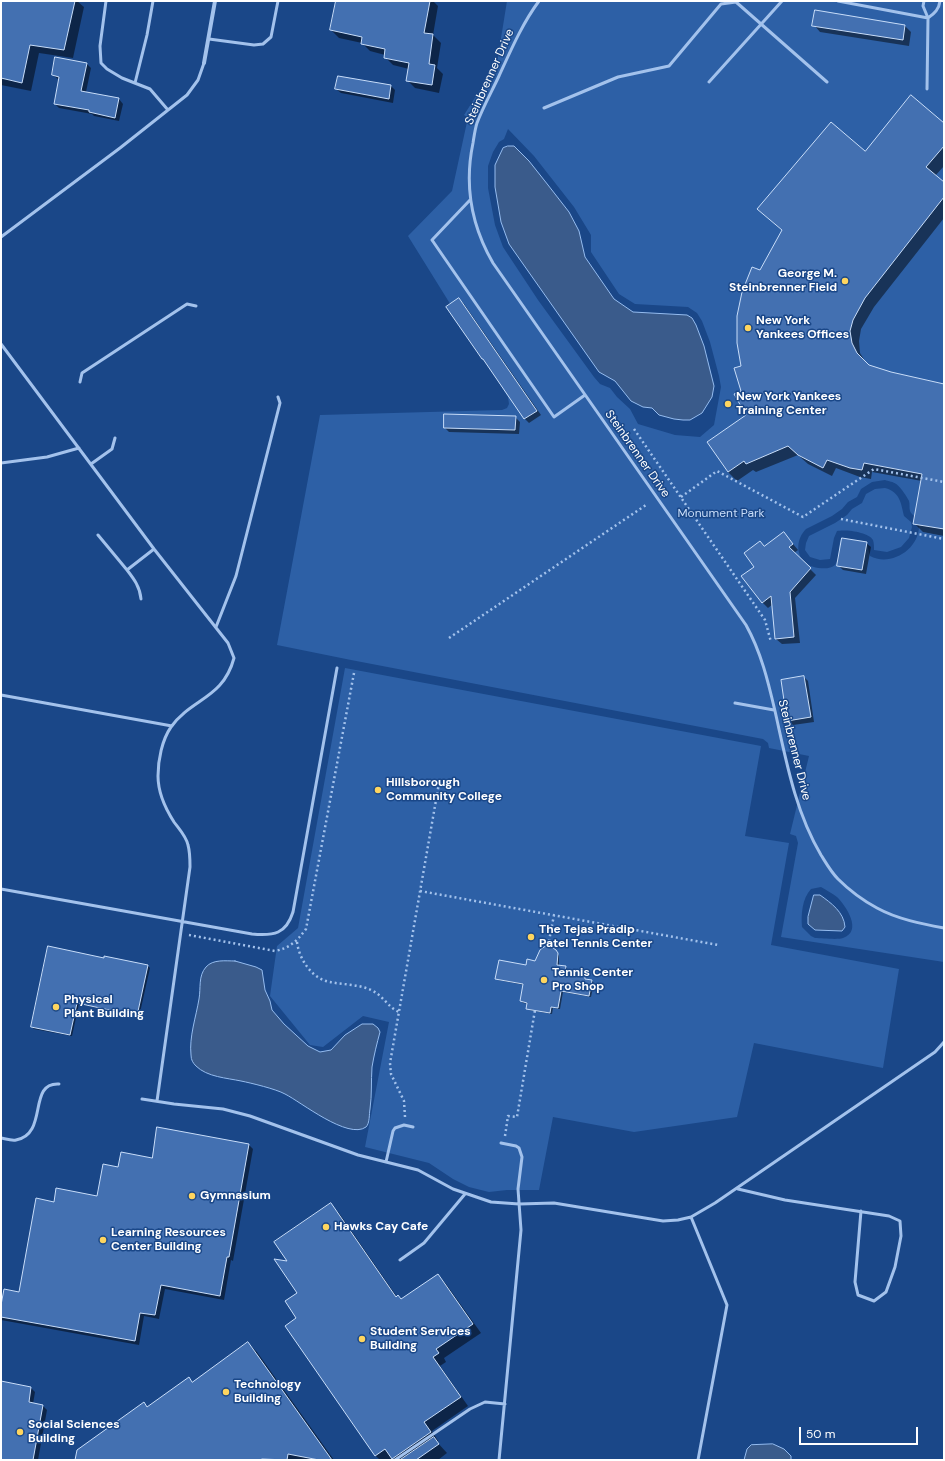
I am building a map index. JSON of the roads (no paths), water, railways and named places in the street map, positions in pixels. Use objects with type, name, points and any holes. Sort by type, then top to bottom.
[{"type":"street","points":[[204,63],[215,1]]},
{"type":"lane","points":[[106,1],[100,46],[101,63],[107,69],[122,78],[150,89],[168,110]]},
{"type":"lane","points":[[135,83],[147,35],[153,1]]},
{"type":"lane","points":[[208,39],[254,45],[263,44],[271,37],[278,1]]},
{"type":"lane","name":"Steinbrenner Drive","points":[[539,1],[527,18],[477,123],[470,154],[468,180],[470,200],[481,240],[493,263],[746,625],[765,669],[795,796],[808,830],[826,864],[847,887],[878,909],[922,924],[944,928]]},
{"type":"lane","points":[[710,82],[782,1]]},
{"type":"lane","points":[[838,1],[928,18]]},
{"type":"lane","points":[[924,1],[923,6],[928,18],[927,89]]},
{"type":"lane","points":[[928,18],[935,12],[940,1]]},
{"type":"lane","points":[[544,108],[618,77],[668,66],[721,4],[736,2],[827,82]]},
{"type":"lane","points":[[1,238],[187,95],[198,80],[204,63]]},
{"type":"lane","points":[[470,200],[432,240],[554,417],[586,395]]},
{"type":"lane","points":[[80,382],[82,373],[160,321],[187,304],[196,306]]},
{"type":"lane","points":[[1,344],[154,549],[216,627],[232,650],[234,658],[232,666],[223,682],[218,688],[191,708],[172,726],[162,747],[158,776],[163,802],[188,844],[190,867],[157,1101]]},
{"type":"lane","points":[[216,627],[236,576],[280,403],[278,397]]},
{"type":"lane","points":[[91,464],[112,449],[115,438]]},
{"type":"lane","points":[[1,463],[47,457],[79,448]]},
{"type":"lane","points":[[98,535],[138,585],[141,598]]},
{"type":"lane","points":[[127,570],[154,549]]},
{"type":"lane","points":[[1,888],[260,935],[274,934],[285,928],[289,923],[293,912],[337,668]]},
{"type":"lane","points":[[1,695],[172,726]]},
{"type":"lane","points":[[735,703],[774,710]]},
{"type":"lane","points":[[142,1099],[192,1107],[223,1109],[243,1114],[358,1155],[425,1172],[442,1184],[465,1194],[491,1202],[519,1204],[554,1203],[663,1221],[678,1220],[691,1217],[738,1189],[935,1052],[944,1042]]},
{"type":"lane","points":[[1,1138],[15,1140],[24,1138],[30,1133],[36,1119],[42,1092],[50,1085],[59,1084]]},
{"type":"lane","points":[[386,1162],[395,1128],[404,1125],[413,1127]]},
{"type":"lane","points":[[499,1460],[521,1230],[518,1189],[522,1157],[519,1148],[502,1143]]},
{"type":"lane","points":[[738,1189],[786,1200],[861,1211],[889,1216],[900,1221],[900,1236],[895,1267],[886,1292],[874,1301],[858,1295],[854,1282],[861,1211]]},
{"type":"lane","points":[[400,1260],[424,1243],[465,1194]]},
{"type":"lane","points":[[691,1217],[727,1305],[698,1460]]},
{"type":"lane","points":[[395,1460],[470,1409],[485,1402],[505,1404]]},
{"type":"place","name":"George M. Steinbrenner Field","points":[[845,281]]},
{"type":"place","name":"New York Yankees Offices","points":[[748,328]]},
{"type":"place","name":"New York Yankees Training Center","points":[[728,404]]},
{"type":"place","name":"Hillsborough Community College","points":[[378,790]]},
{"type":"place","name":"The Tejas Pradip Patel Tennis Center","points":[[531,937]]},
{"type":"place","name":"Tennis Center Pro Shop","points":[[544,980]]},
{"type":"place","name":"Physical Plant Building","points":[[56,1007]]},
{"type":"place","name":"Gymnasium","points":[[192,1196]]},
{"type":"place","name":"Hawks Cay Cafe","points":[[326,1227]]},
{"type":"place","name":"Learning Resources Center Building","points":[[103,1240]]},
{"type":"place","name":"Student Services Building","points":[[362,1339]]},
{"type":"place","name":"Technology Building","points":[[226,1392]]},
{"type":"place","name":"Social Sciences Building","points":[[20,1432]]},
{"type":"park label","name":"Monument Park","points":[[721,514]]}]
